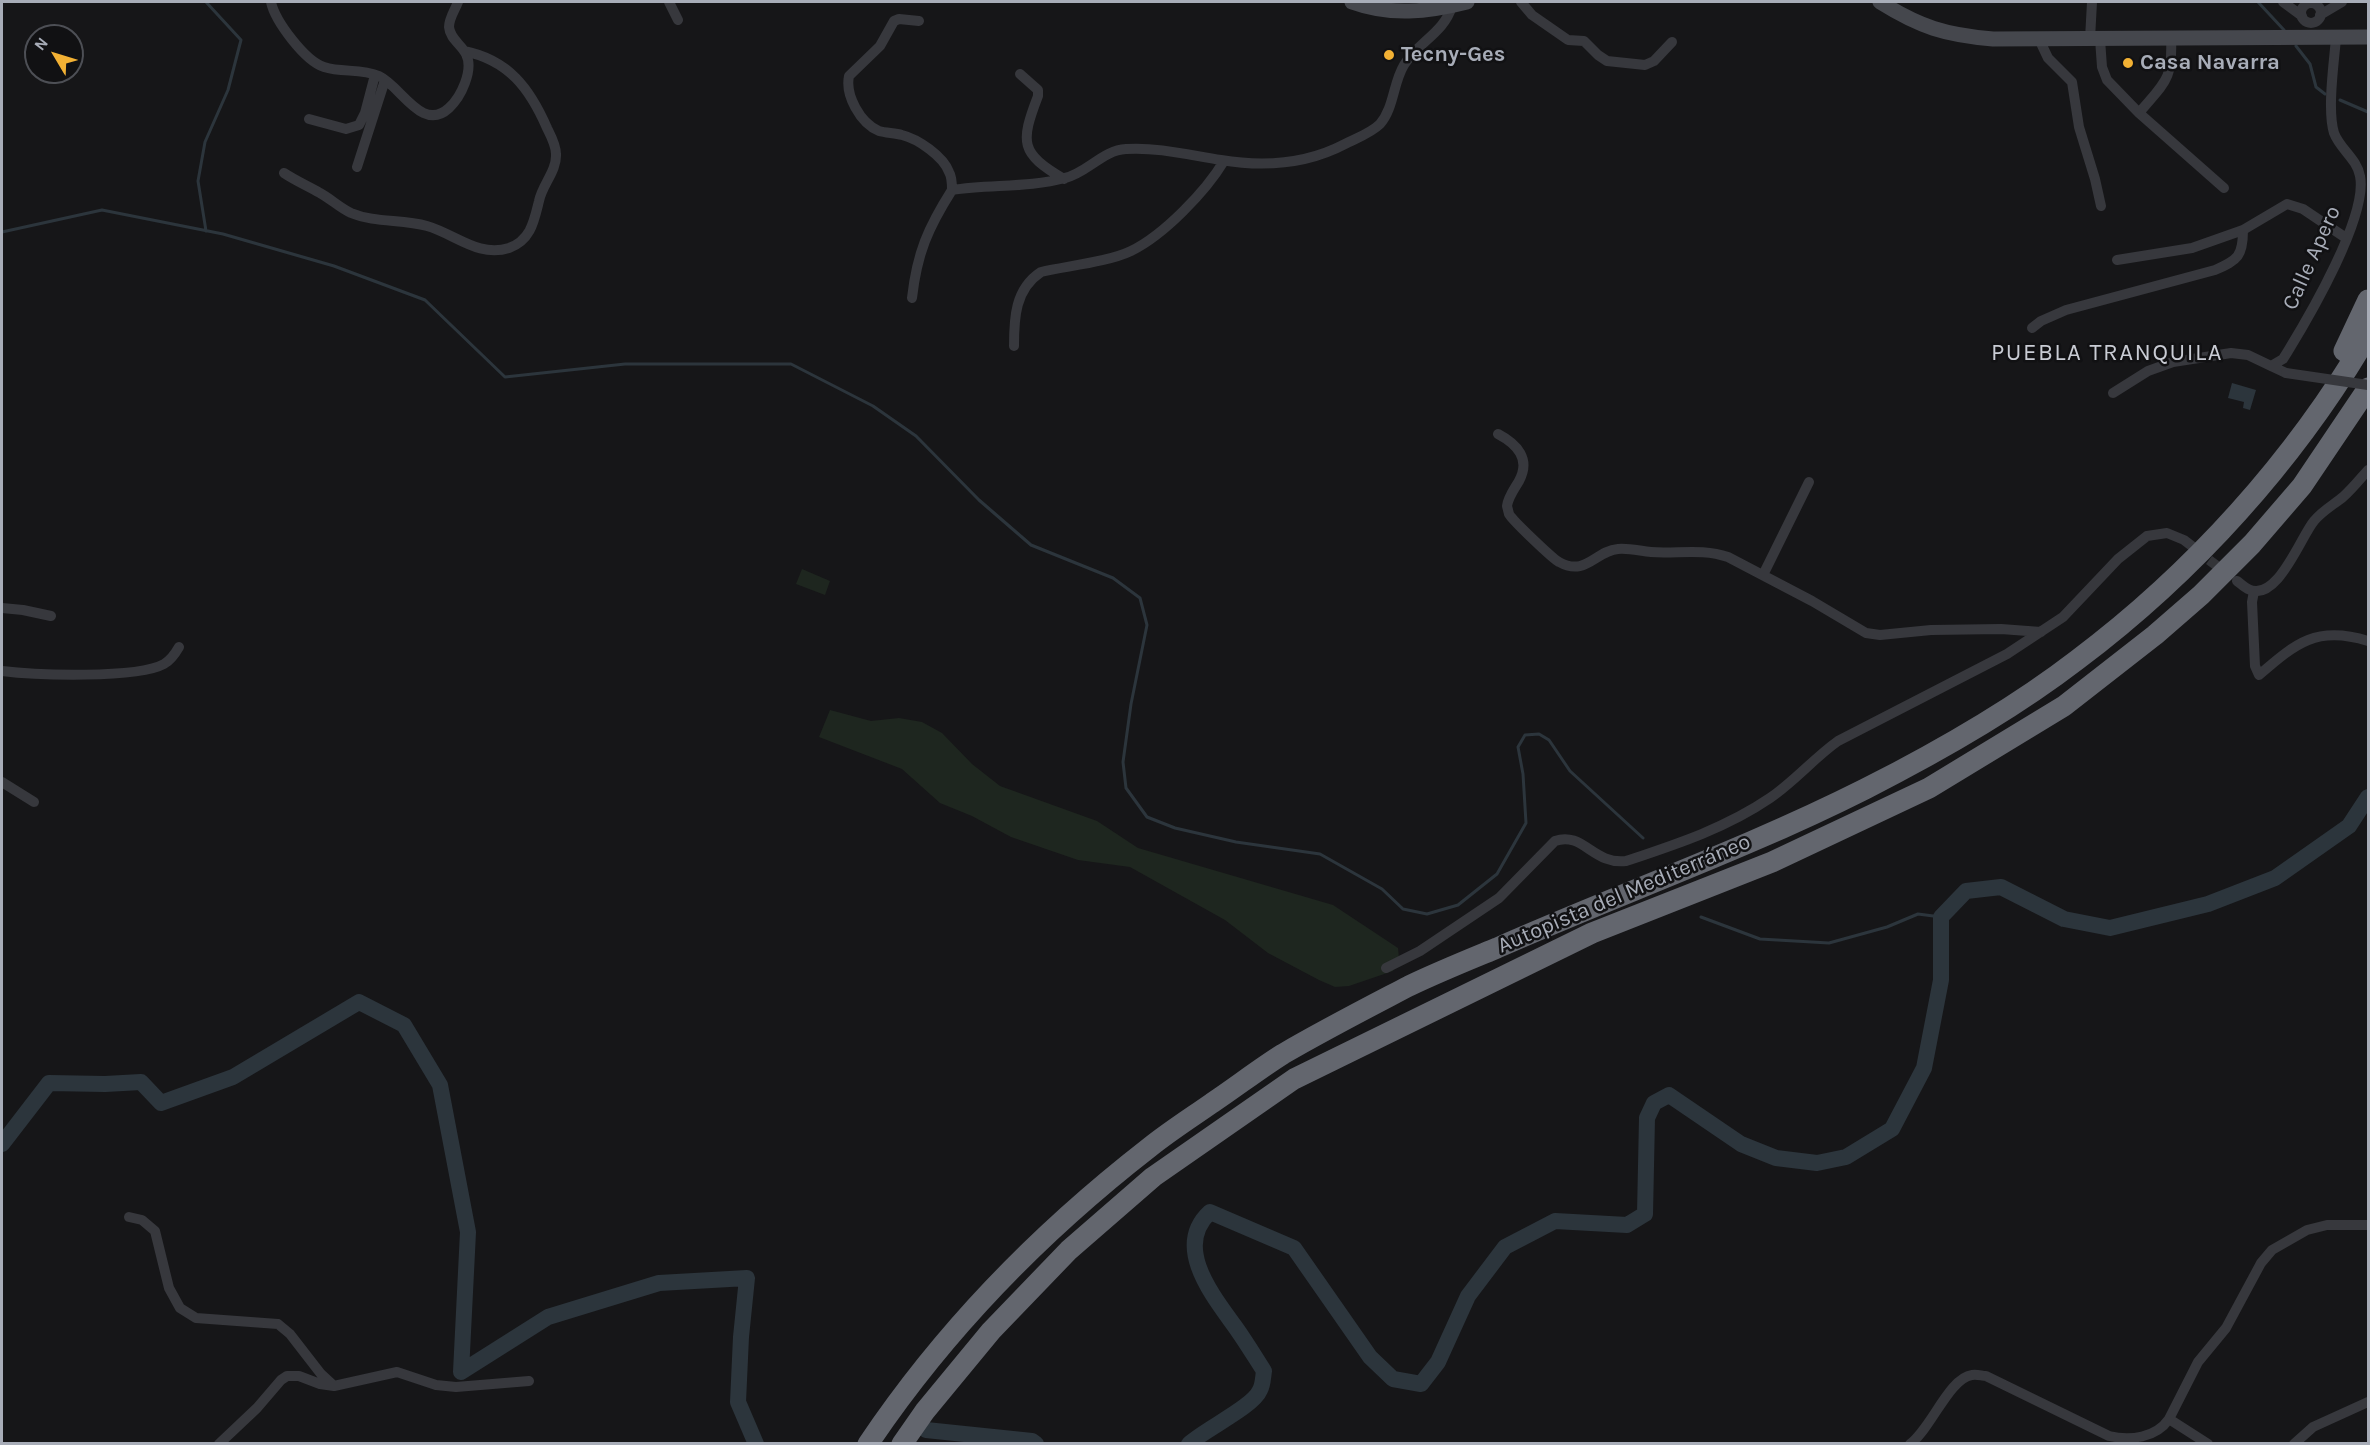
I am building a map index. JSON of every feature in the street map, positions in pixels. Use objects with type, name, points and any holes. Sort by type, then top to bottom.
[{"type":"highway","points":[[2286,454],[2301,424],[2332,374],[2368,300]]},
{"type":"highway","name":"Autopista del Mediterráneo","points":[[868,1443],[886,1417],[964,1320],[1065,1217],[1161,1139],[1281,1056],[1412,985],[1584,909],[1756,838],[1864,789],[1936,751],[2018,701],[2078,660],[2185,567],[2236,513],[2308,429],[2368,335]]},
{"type":"highway","name":"Autopista del Mediterráneo","points":[[902,1443],[925,1411],[991,1331],[1070,1250],[1153,1177],[1285,1086],[1592,933],[1772,862],[1929,788],[2064,706],[2155,635],[2201,595],[2252,544],[2302,486],[2368,387]]},
{"type":"highway","points":[[2302,486],[2330,458],[2368,408]]},
{"type":"main road","points":[[1352,2],[1382,10],[1401,12],[1467,2]]},
{"type":"main road","points":[[1880,2],[1914,22],[1952,34],[1993,39],[2365,38]]},
{"type":"street","points":[[272,2],[278,19],[305,54],[315,63],[326,68],[380,77],[425,115],[437,115],[451,106],[463,89],[468,63],[465,51],[450,34],[449,28],[458,2]]},
{"type":"street","points":[[669,2],[678,20]]},
{"type":"street","points":[[1521,2],[1532,15],[1568,40],[1584,41],[1598,56],[1607,61],[1645,65],[1654,61],[1672,42]]},
{"type":"street","points":[[2092,2],[2095,39],[2108,80],[2139,113],[2224,188]]},
{"type":"street","points":[[2286,3],[2339,4]]},
{"type":"street","points":[[2286,3],[2308,23],[2318,19],[2339,4]]},
{"type":"street","points":[[2302,16],[2302,10],[2311,5]]},
{"type":"street","points":[[2311,5],[2320,9],[2318,19],[2332,38]]},
{"type":"street","points":[[952,190],[1064,179],[1088,169],[1111,153],[1125,149],[1190,153],[1224,161],[1269,163],[1289,162],[1330,152],[1373,130],[1382,122],[1409,58],[1441,28],[1452,6]]},
{"type":"street","points":[[912,298],[920,251],[936,215],[952,190],[949,170],[943,162],[913,139],[879,131],[872,126],[864,118],[848,91],[849,76],[880,46],[894,21],[899,19],[919,21]]},
{"type":"street","points":[[2139,113],[2168,79],[2172,55],[2171,38]]},
{"type":"street","name":"Calle Apero","points":[[2271,366],[2283,359],[2312,313],[2346,238],[2360,192],[2361,177],[2352,159],[2340,144],[2332,125],[2332,38]]},
{"type":"street","points":[[2039,39],[2048,58],[2072,82],[2079,127],[2096,179],[2101,206]]},
{"type":"street","points":[[284,173],[361,217],[429,226],[477,248],[487,250],[498,251],[519,244],[537,216],[542,189],[554,166],[556,155],[554,143],[535,103],[519,81],[495,61],[465,51]]},
{"type":"street","points":[[1020,74],[1038,90],[1029,127],[1029,151],[1041,166],[1064,179]]},
{"type":"street","points":[[309,119],[346,129],[359,124],[380,77]]},
{"type":"street","points":[[357,167],[380,77]]},
{"type":"street","points":[[1014,346],[1016,311],[1024,288],[1031,278],[1041,272],[1130,252],[1144,243],[1202,192],[1224,161]]},
{"type":"street","points":[[2117,260],[2192,248],[2242,230],[2288,204],[2303,209],[2346,238]]},
{"type":"street","points":[[2032,328],[2066,310],[2227,265],[2237,258],[2243,249],[2242,230]]},
{"type":"street","points":[[2113,393],[2148,371],[2173,362],[2231,353],[2248,355],[2286,373],[2368,387]]},
{"type":"street","points":[[1498,434],[1510,440],[1523,456],[1524,467],[1521,478],[1507,505],[1509,514],[1556,561],[1574,567],[1584,566],[1607,552],[1618,549],[1653,552],[1713,552],[1763,575],[1866,633],[1880,635],[1931,630],[2001,629],[2041,632]]},
{"type":"street","points":[[2237,581],[2254,591],[2270,585],[2283,573],[2314,521],[2343,497],[2368,470]]},
{"type":"street","points":[[1763,575],[1809,482]]},
{"type":"street","points":[[1386,968],[1420,951],[1499,898],[1555,841],[1565,837],[1575,840],[1602,858],[1613,862],[1626,861],[1705,834],[1736,820],[1773,796],[1838,741],[2007,654],[2063,617],[2118,559],[2147,536],[2167,533],[2184,540],[2197,550]]},
{"type":"street","points":[[2254,591],[2252,602],[2255,666],[2259,675],[2302,641],[2323,636],[2342,635],[2368,641]]},
{"type":"street","points":[[2,608],[51,616]]},
{"type":"street","points":[[2,671],[81,674],[144,670],[165,663],[179,647]]},
{"type":"street","points":[[2,782],[34,802]]},
{"type":"street","points":[[129,1217],[142,1220],[155,1231],[169,1288],[180,1308],[196,1318],[278,1324],[290,1334],[321,1374],[334,1386]]},
{"type":"street","points":[[1910,1443],[1928,1427],[1960,1380],[1970,1375],[1986,1376],[2109,1436],[2122,1439],[2154,1432],[2164,1427],[2198,1362],[2226,1328],[2261,1263],[2272,1250],[2307,1230],[2327,1225],[2368,1225]]},
{"type":"street","points":[[219,1443],[287,1376],[299,1376],[320,1384],[334,1386],[397,1372],[436,1385],[456,1388],[530,1381]]},
{"type":"street","points":[[2294,1443],[2313,1426],[2368,1402]]},
{"type":"street","points":[[2169,1419],[2208,1443]]},
{"type":"shaded area","points":[[2232,383],[2256,390],[2250,410],[2243,408],[2244,402],[2228,398]]},
{"type":"shaded area","points":[[802,569],[830,581],[825,595],[796,584]]},
{"type":"shaded area","points":[[830,710],[871,721],[899,718],[922,722],[942,733],[972,764],[1000,786],[1097,821],[1138,848],[1333,905],[1398,948],[1399,959],[1393,971],[1349,986],[1335,987],[1319,980],[1268,953],[1225,920],[1130,867],[1078,860],[1011,837],[972,816],[940,803],[902,769],[819,737]]},
{"type":"waterway","points":[[206,2],[241,40],[228,90],[205,142],[198,181],[206,231]]},
{"type":"waterway","points":[[2258,2],[2284,30]]},
{"type":"waterway","points":[[2296,46],[2310,64],[2316,87],[2325,94]]},
{"type":"waterway","points":[[2340,100],[2368,112]]},
{"type":"waterway","points":[[2,232],[102,210],[223,234],[334,266],[425,300],[505,377],[625,364],[791,364],[873,406],[916,436],[979,500],[1031,545],[1113,578],[1140,598],[1147,625],[1131,704],[1123,762],[1126,788],[1147,817],[1175,828],[1236,842],[1320,854],[1382,889],[1403,909],[1427,914],[1458,905],[1497,874],[1526,823],[1523,774],[1518,747],[1525,735],[1539,734],[1549,740],[1570,771],[1643,838]]},
{"type":"waterway","points":[[1189,1444],[1256,1397],[1262,1386],[1264,1371],[1217,1302],[1200,1272],[1195,1241],[1199,1226],[1210,1212],[1294,1248],[1370,1357],[1393,1379],[1421,1384],[1438,1362],[1468,1296],[1505,1247],[1555,1221],[1627,1225],[1645,1214],[1647,1118],[1654,1103],[1669,1095],[1741,1144],[1776,1158],[1817,1163],[1846,1157],[1892,1129],[1924,1068],[1941,980],[1941,917],[1966,891],[2001,887],[2064,919],[2110,928],[2208,904],[2275,878],[2349,826],[2368,797]]},
{"type":"waterway","points":[[1701,917],[1760,939],[1829,943],[1887,927],[1918,914],[1941,917]]},
{"type":"waterway","points":[[2,1144],[49,1083],[141,1082],[161,1103],[233,1077],[359,1002],[404,1025],[440,1085],[468,1232],[461,1372],[548,1317],[659,1283],[747,1278],[738,1402],[756,1444]]},
{"type":"waterway","points":[[926,1430],[1032,1441],[1036,1444]]},
{"type":"tunnel","points":[[2197,551],[2228,574]]},
{"type":"place","name":"Tecny-Ges","points":[[1389,55]]},
{"type":"place","name":"Casa Navarra","points":[[2128,63]]},
{"type":"district","name":"PUEBLA TRANQUILA","points":[[2107,353]]}]
